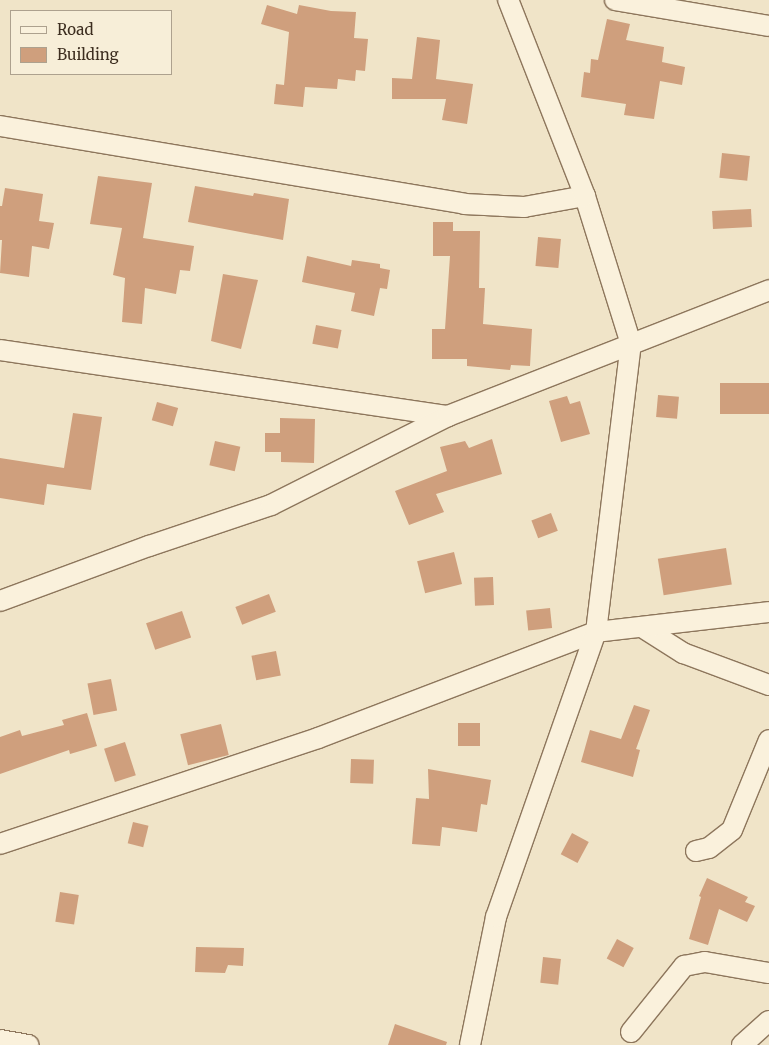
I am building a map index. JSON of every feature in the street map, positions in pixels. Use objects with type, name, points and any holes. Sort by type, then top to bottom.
[{"type":"street","points":[[470,1045],[496,917],[596,632],[631,344],[585,196],[508,0]]},
{"type":"street","points":[[614,0],[769,26]]},
{"type":"street","points":[[0,126],[464,204],[524,207],[585,196]]},
{"type":"street","points":[[0,601],[149,546],[271,505],[448,416],[769,290]]},
{"type":"street","points":[[0,350],[448,416]]},
{"type":"street","points":[[0,844],[318,738],[596,632],[769,612]]},
{"type":"street","points":[[642,627],[683,653],[769,685]]},
{"type":"street","points":[[696,851],[709,848],[732,830],[769,740]]},
{"type":"street","points":[[630,1032],[684,966],[705,962],[769,973]]},
{"type":"street","points":[[742,1045],[769,1020]]},
{"type":"street","points":[[0,1040],[29,1045]]},
{"type":"building","points":[[267,5],[297,14],[299,5],[331,11],[356,12],[354,38],[368,39],[365,71],[356,70],[355,81],[338,79],[337,89],[305,87],[303,107],[274,104],[276,84],[284,85],[289,32],[261,24]]},
{"type":"building","points":[[607,19],[630,24],[626,40],[664,47],[662,62],[685,67],[682,85],[660,81],[654,119],[624,115],[626,104],[581,97],[584,72],[590,73],[591,59],[598,60]]},
{"type":"building","points":[[417,37],[440,40],[436,79],[473,84],[467,124],[442,120],[446,99],[392,99],[392,78],[412,79]]},
{"type":"building","points":[[722,153],[750,156],[747,181],[719,178]]},
{"type":"building","points":[[98,176],[152,183],[143,238],[194,246],[190,271],[180,270],[176,294],[145,288],[142,324],[122,322],[125,278],[113,275],[122,228],[90,224]]},
{"type":"building","points":[[195,186],[253,196],[254,193],[289,199],[283,240],[188,222]]},
{"type":"building","points":[[5,188],[43,194],[39,221],[54,223],[49,249],[32,246],[29,277],[0,273],[2,240],[0,240],[0,206],[2,206]]},
{"type":"building","points":[[751,209],[752,227],[713,229],[712,211]]},
{"type":"building","points":[[433,222],[453,222],[453,231],[480,231],[479,288],[485,288],[483,324],[532,329],[530,366],[511,365],[510,370],[467,366],[467,359],[432,359],[432,329],[445,329],[450,256],[433,256]]},
{"type":"building","points":[[538,237],[561,239],[558,268],[535,266]]},
{"type":"building","points":[[307,256],[351,266],[352,260],[380,264],[380,268],[390,270],[387,289],[380,288],[374,316],[351,311],[355,293],[302,282]]},
{"type":"building","points":[[223,274],[258,280],[241,349],[211,341]]},
{"type":"building","points":[[316,325],[342,330],[338,349],[312,344]]},
{"type":"building","points":[[720,383],[769,383],[769,414],[720,414]]},
{"type":"building","points":[[658,395],[679,397],[677,419],[656,417]]},
{"type":"building","points":[[567,396],[570,404],[580,401],[590,434],[561,442],[549,401]]},
{"type":"building","points":[[157,402],[178,408],[173,426],[152,420]]},
{"type":"building","points":[[73,413],[102,417],[91,490],[47,484],[44,505],[0,498],[0,458],[64,468]]},
{"type":"building","points":[[280,418],[315,419],[314,463],[281,462],[281,452],[265,452],[265,433],[280,433]]},
{"type":"building","points":[[492,439],[502,474],[436,494],[444,512],[409,525],[395,491],[447,471],[440,447],[465,441],[469,448]]},
{"type":"building","points":[[215,441],[240,447],[235,471],[209,465]]},
{"type":"building","points":[[551,513],[558,531],[538,538],[531,521]]},
{"type":"building","points":[[726,548],[732,585],[664,595],[658,559]]},
{"type":"building","points":[[454,552],[462,584],[425,593],[417,561]]},
{"type":"building","points":[[493,577],[494,605],[475,606],[474,578]]},
{"type":"building","points":[[269,594],[276,612],[242,625],[235,607]]},
{"type":"building","points":[[550,608],[552,628],[528,630],[526,611]]},
{"type":"building","points":[[182,611],[191,637],[155,650],[146,623]]},
{"type":"building","points":[[276,651],[281,676],[256,680],[251,656]]},
{"type":"building","points":[[111,679],[117,710],[94,715],[87,684]]},
{"type":"building","points":[[634,705],[650,710],[636,749],[640,750],[633,777],[581,762],[590,730],[621,739]]},
{"type":"building","points":[[87,713],[97,746],[70,754],[69,750],[0,774],[0,737],[20,730],[22,736],[64,725],[62,720]]},
{"type":"building","points":[[458,723],[480,723],[480,746],[458,746]]},
{"type":"building","points":[[221,724],[229,755],[188,765],[180,734]]},
{"type":"building","points":[[125,742],[136,775],[115,782],[104,749]]},
{"type":"building","points":[[351,759],[374,760],[373,784],[350,783]]},
{"type":"building","points":[[428,769],[491,780],[487,805],[481,804],[477,832],[442,827],[440,846],[412,844],[416,798],[429,799]]},
{"type":"building","points":[[133,822],[149,826],[143,847],[128,843]]},
{"type":"building","points":[[572,833],[589,842],[578,863],[561,854]]},
{"type":"building","points":[[707,878],[748,897],[745,902],[755,906],[747,922],[719,909],[708,945],[689,939],[701,897],[699,896]]},
{"type":"building","points":[[60,892],[79,895],[74,925],[55,922]]},
{"type":"building","points":[[617,939],[634,948],[623,967],[607,958]]},
{"type":"building","points":[[196,947],[244,948],[243,966],[228,965],[225,973],[195,972]]},
{"type":"building","points":[[543,957],[561,959],[558,985],[540,983]]},
{"type":"building","points":[[395,1024],[447,1042],[446,1045],[388,1045]]}]
